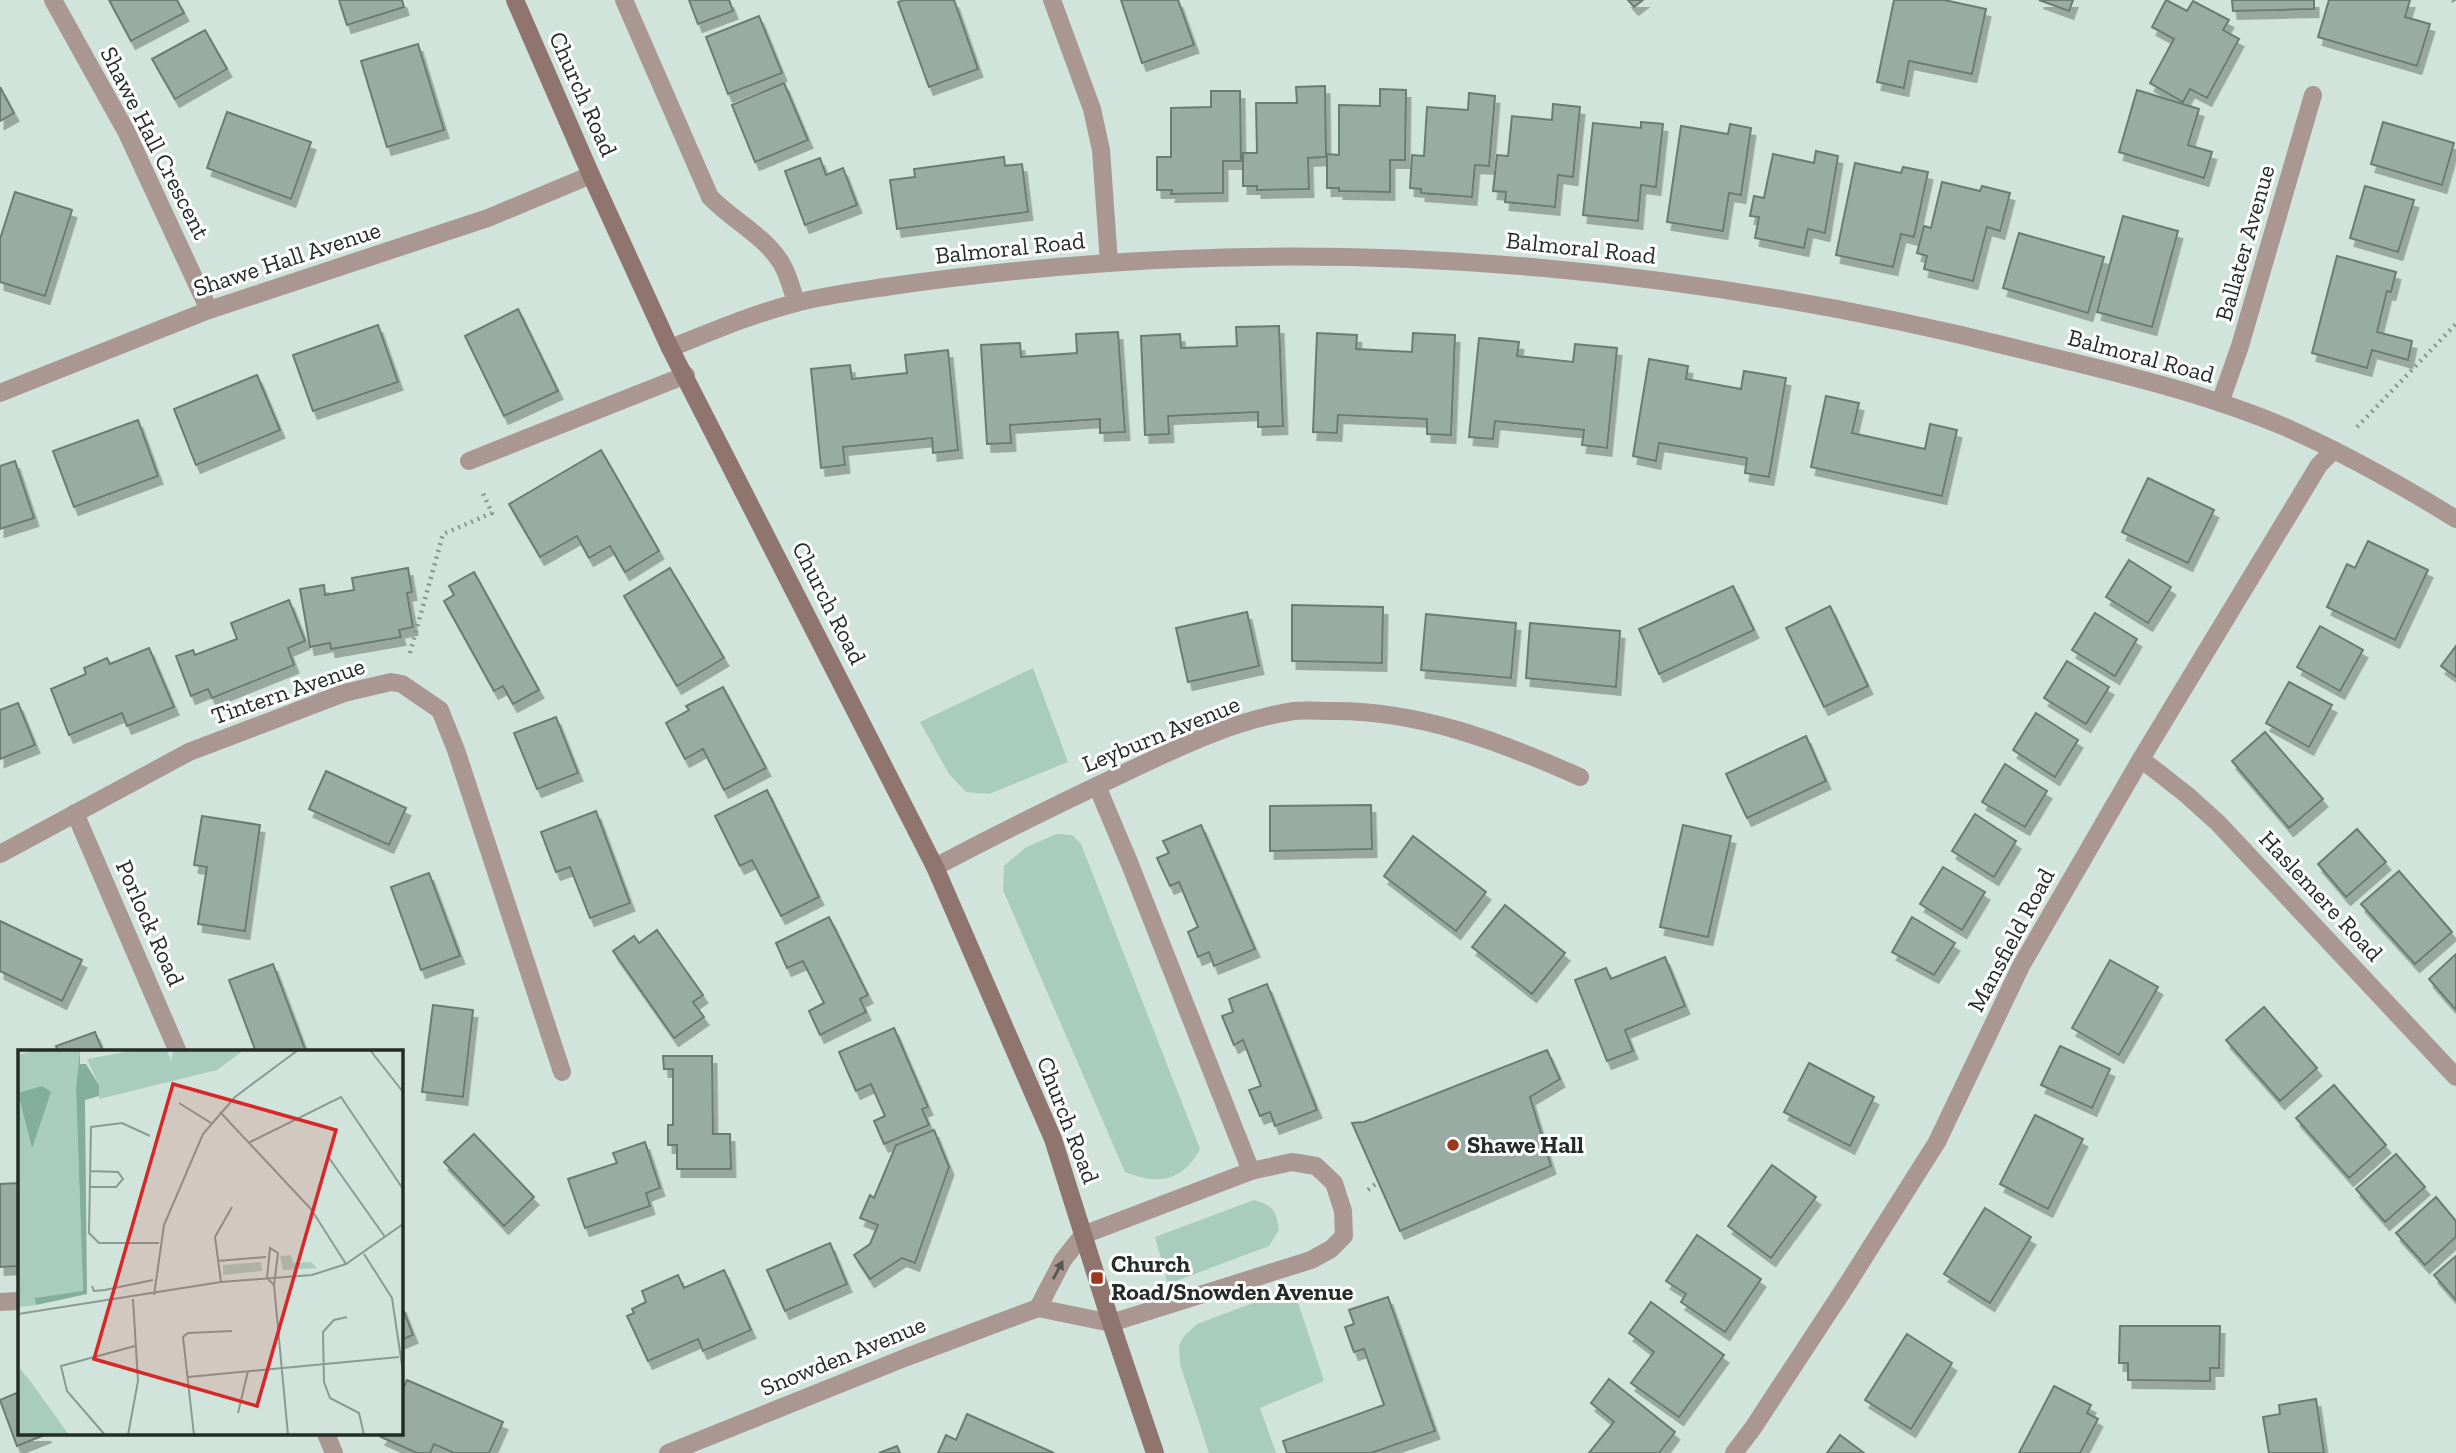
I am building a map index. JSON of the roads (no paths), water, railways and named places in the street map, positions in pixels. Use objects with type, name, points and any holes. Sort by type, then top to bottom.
[{"type":"main road","name":"Church Road","points":[[515,0],[670,348],[935,867],[1053,1139],[1155,1453]]},
{"type":"street","name":"Shawe Hall Crescent","points":[[53,0],[126,131],[209,310]]},
{"type":"street","points":[[624,0],[710,197],[769,247],[781,262],[796,303]]},
{"type":"street","points":[[1052,0],[1094,120],[1105,186],[1109,262]]},
{"type":"street","name":"Ballater Avenue","points":[[2220,403],[2240,346],[2314,95]]},
{"type":"street","name":"Shawe Hall Avenue","points":[[0,393],[209,310],[488,218],[591,175]]},
{"type":"street","name":"Balmoral Road","points":[[670,348],[761,313],[836,294],[953,278],[1109,262],[1259,256],[1404,258],[1540,267],[1818,303],[2110,372],[2220,403],[2283,427],[2334,450],[2456,519]]},
{"type":"street","points":[[469,461],[686,375]]},
{"type":"street","name":"Mansfield Road","points":[[1734,1453],[1848,1283],[1937,1142],[2021,965],[2141,759],[2319,465],[2334,450]]},
{"type":"street","name":"Tintern Avenue","points":[[0,854],[189,752],[344,693],[391,682],[402,684],[440,710],[456,750],[562,1072]]},
{"type":"street","name":"Leyburn Avenue","points":[[935,867],[1163,754],[1223,730],[1295,711],[1365,711],[1415,719],[1465,732],[1525,753],[1580,778]]},
{"type":"street","name":"Haslemere Road","points":[[2141,759],[2188,795],[2218,823],[2456,1077]]},
{"type":"street","points":[[1097,786],[1251,1171]]},
{"type":"street","name":"Porlock Road","points":[[75,813],[177,1050]]},
{"type":"street","points":[[1292,1162],[1316,1166],[1334,1183],[1343,1210],[1344,1236],[1331,1250],[1311,1260],[1111,1323],[1038,1308],[1063,1260],[1083,1235],[1251,1171],[1292,1162]]},
{"type":"street","points":[[0,1302],[18,1301]]},
{"type":"street","name":"Snowden Avenue","points":[[668,1453],[907,1357],[1038,1308]]},
{"type":"street","points":[[327,1436],[334,1453]]},
{"type":"place","name":"Shawe Hall","points":[[1453,1145]]},
{"type":"place","name":"Church Road/Snowden Avenue","points":[[1097,1278]]}]
